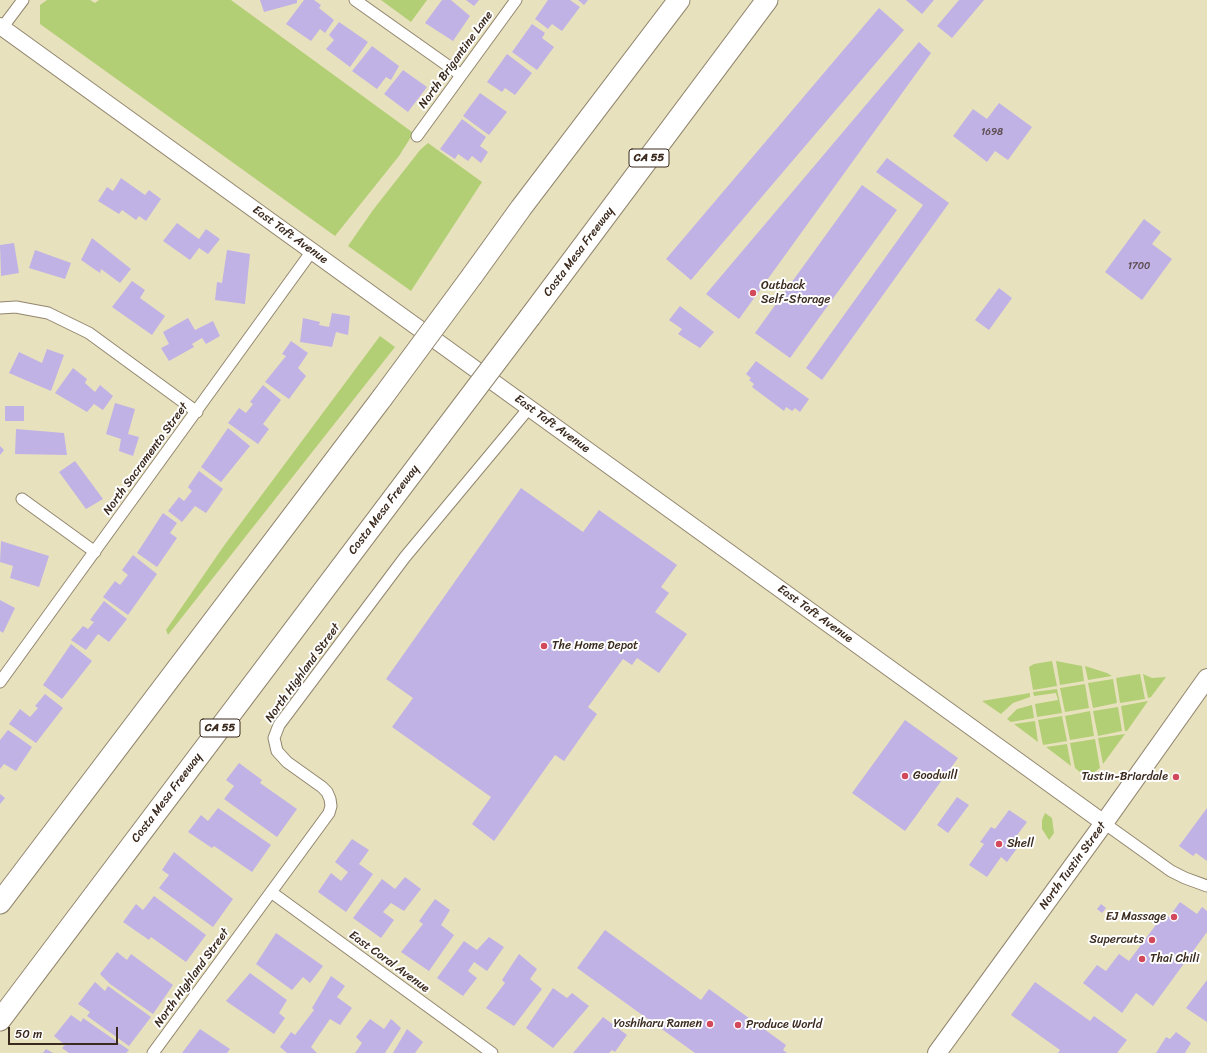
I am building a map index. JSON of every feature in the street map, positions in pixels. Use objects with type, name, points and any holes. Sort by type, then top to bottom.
[{"type":"highway","points":[[630,64],[670,0]]},
{"type":"highway","points":[[0,903],[382,398],[679,0]]},
{"type":"highway","name":"Costa Mesa Freeway","points":[[0,1020],[767,0]]},
{"type":"main road","name":"East Taft Avenue","points":[[1,27],[1104,823]]},
{"type":"main road","name":"North Tustin Street","points":[[937,1053],[1207,678]]},
{"type":"street","points":[[1,27],[23,0]]},
{"type":"street","points":[[355,0],[461,75]]},
{"type":"street","name":"North Brigantine Lane","points":[[417,136],[516,0]]},
{"type":"street","name":"North Sacramento Street","points":[[2,675],[95,552],[312,251]]},
{"type":"street","points":[[0,308],[16,307],[48,313],[89,333],[197,412]]},
{"type":"street","name":"North Highland Street","points":[[153,1053],[329,813],[331,806],[330,798],[322,787],[287,762],[277,750],[274,738],[279,725],[405,557],[529,408]]},
{"type":"street","points":[[22,499],[95,552]]},
{"type":"street","points":[[1104,823],[1171,871],[1207,886]]},
{"type":"street","name":"East Coral Avenue","points":[[271,892],[492,1053]]},
{"type":"green space","points":[[47,0],[90,0],[95,3],[99,0],[231,0],[412,132],[411,137],[399,156],[335,236],[40,24],[40,5]]},
{"type":"green space","points":[[381,0],[427,0],[411,22]]},
{"type":"green space","points":[[428,143],[482,182],[411,291],[348,246],[373,210],[420,150]]},
{"type":"green space","points":[[380,336],[395,347],[168,635],[166,630],[223,547]]},
{"type":"green space","points":[[1052,661],[1057,686],[1033,690],[1029,667],[1034,664]]},
{"type":"green space","points":[[1056,661],[1082,666],[1084,681],[1060,685]]},
{"type":"green space","points":[[1085,666],[1107,673],[1112,676],[1088,680]]},
{"type":"green space","points":[[1140,674],[1145,699],[1120,703],[1116,678]]},
{"type":"green space","points":[[1143,674],[1152,678],[1166,677],[1151,697],[1148,698]]},
{"type":"green space","points":[[1113,679],[1117,703],[1093,708],[1088,683]]},
{"type":"green space","points":[[1085,684],[1089,708],[1065,712],[1060,688]]},
{"type":"green space","points":[[1057,689],[1062,713],[1037,717],[1035,704],[1058,700],[1056,693],[1034,696],[1033,692]]},
{"type":"green space","points":[[1030,693],[1030,697],[1013,703],[1001,714],[982,701]]},
{"type":"green space","points":[[1148,701],[1127,731],[1125,731],[1121,706]]},
{"type":"green space","points":[[1032,705],[1034,718],[1011,722],[1007,719],[1017,709]]},
{"type":"green space","points":[[1118,707],[1122,731],[1098,736],[1093,711]]},
{"type":"green space","points":[[1090,711],[1094,736],[1070,740],[1065,716]]},
{"type":"green space","points":[[1062,716],[1067,741],[1043,745],[1038,720]]},
{"type":"green space","points":[[1035,721],[1038,742],[1014,724]]},
{"type":"green space","points":[[1125,734],[1103,764],[1098,738]]},
{"type":"green space","points":[[1095,739],[1100,768],[1093,773],[1081,773],[1075,768],[1070,743]]},
{"type":"green space","points":[[1067,744],[1071,766],[1046,747]]},
{"type":"green space","points":[[1045,813],[1052,818],[1054,833],[1049,840],[1042,829],[1042,820]]},
{"type":"building","points":[[260,0],[297,0],[297,3],[264,12]]},
{"type":"building","points":[[304,0],[314,0],[321,5],[319,8],[334,20],[325,33],[320,29],[311,41],[286,24]]},
{"type":"building","points":[[442,0],[451,0],[470,16],[453,41],[425,23]]},
{"type":"building","points":[[466,0],[479,0],[474,6]]},
{"type":"building","points":[[548,0],[570,0],[580,7],[562,31],[552,24],[548,29],[535,19]]},
{"type":"building","points":[[578,0],[588,0],[584,5]]},
{"type":"building","points":[[906,0],[934,0],[922,14]]},
{"type":"building","points":[[959,0],[984,0],[952,38],[937,26]]},
{"type":"building","points":[[879,8],[904,30],[691,280],[666,259]]},
{"type":"building","points":[[339,22],[368,42],[350,67],[326,49],[334,40],[329,35]]},
{"type":"building","points":[[532,24],[545,33],[542,38],[554,47],[537,70],[512,52]]},
{"type":"building","points":[[919,42],[931,53],[739,319],[706,294]]},
{"type":"building","points":[[372,46],[399,66],[391,80],[386,77],[377,89],[352,71]]},
{"type":"building","points":[[507,54],[532,73],[515,95],[505,88],[502,92],[487,82]]},
{"type":"building","points":[[403,70],[427,87],[408,112],[384,94]]},
{"type":"building","points":[[480,93],[507,112],[489,135],[463,116]]},
{"type":"building","points":[[999,103],[1032,127],[1008,160],[995,151],[987,162],[953,136],[973,109],[987,119]]},
{"type":"building","points":[[462,119],[486,137],[480,146],[488,152],[481,163],[472,156],[468,161],[458,154],[455,159],[440,149]]},
{"type":"building","points":[[887,158],[949,203],[822,380],[806,368],[923,205],[876,172]]},
{"type":"building","points":[[121,178],[145,195],[149,190],[161,199],[146,221],[139,216],[136,220],[122,210],[119,214],[98,201],[107,187],[113,191]]},
{"type":"building","points":[[862,185],[897,210],[790,358],[755,333]]},
{"type":"building","points":[[1144,219],[1161,232],[1152,244],[1172,259],[1142,300],[1105,272]]},
{"type":"building","points":[[177,223],[199,239],[206,229],[220,239],[208,254],[199,248],[190,260],[163,241]]},
{"type":"building","points":[[92,238],[131,269],[120,283],[101,269],[100,273],[81,260]]},
{"type":"building","points":[[14,243],[19,273],[1,276],[0,245]]},
{"type":"building","points":[[35,250],[71,263],[65,279],[29,268]]},
{"type":"building","points":[[227,250],[250,254],[245,304],[215,300],[217,282],[222,283]]},
{"type":"building","points":[[132,281],[145,290],[140,298],[165,316],[152,335],[112,307]]},
{"type":"building","points":[[999,288],[1012,298],[989,330],[975,320]]},
{"type":"building","points":[[680,306],[714,332],[700,348],[678,334],[682,329],[669,320]]},
{"type":"building","points":[[332,313],[350,316],[348,335],[336,332],[332,347],[300,342],[303,318],[320,322],[319,325],[329,327]]},
{"type":"building","points":[[188,318],[195,330],[213,321],[220,336],[206,344],[202,338],[192,344],[194,347],[169,361],[161,348],[169,344],[163,332]]},
{"type":"building","points":[[291,341],[308,353],[298,368],[306,376],[289,399],[265,382],[286,356],[282,354]]},
{"type":"building","points":[[47,349],[64,355],[51,391],[9,373],[19,352],[42,363]]},
{"type":"building","points":[[756,361],[809,399],[800,412],[795,408],[792,411],[786,407],[784,411],[752,387],[754,384],[749,380],[751,378],[746,374]]},
{"type":"building","points":[[73,368],[87,379],[85,383],[95,392],[100,385],[113,396],[103,410],[94,404],[87,412],[55,393]]},
{"type":"building","points":[[263,385],[281,400],[263,424],[269,429],[258,444],[228,423],[239,408],[246,413],[253,404],[250,402]]},
{"type":"building","points":[[115,403],[135,409],[128,434],[139,437],[133,456],[119,451],[121,439],[106,434]]},
{"type":"building","points":[[5,406],[24,406],[24,421],[5,421]]},
{"type":"building","points":[[228,428],[250,446],[221,482],[201,467]]},
{"type":"building","points":[[16,429],[64,433],[67,455],[15,454]]},
{"type":"building","points":[[0,446],[4,450],[0,455]]},
{"type":"building","points":[[75,461],[103,499],[86,509],[59,472]]},
{"type":"building","points":[[199,471],[223,489],[206,513],[195,506],[182,522],[168,511],[179,497],[184,501],[192,491],[188,487]]},
{"type":"building","name":"The Home Depot","points":[[521,488],[583,532],[599,510],[677,565],[661,587],[669,593],[655,612],[687,634],[659,673],[637,658],[632,665],[623,659],[588,707],[597,714],[564,761],[555,755],[494,841],[472,824],[491,797],[392,727],[413,698],[386,679]]},
{"type":"building","points":[[163,513],[177,523],[170,533],[177,538],[157,567],[137,553]]},
{"type":"building","points":[[1,541],[49,556],[39,587],[10,578],[13,566],[0,562]]},
{"type":"building","points":[[133,555],[157,574],[128,615],[103,597],[115,581],[120,585],[128,575],[122,570]]},
{"type":"building","points":[[0,600],[15,608],[3,633],[0,631]]},
{"type":"building","points":[[104,601],[127,619],[109,642],[98,634],[86,650],[71,640],[83,626],[88,629],[94,622],[90,620]]},
{"type":"building","points":[[71,644],[92,661],[62,699],[43,685]]},
{"type":"building","points":[[45,694],[63,708],[36,743],[9,724],[20,709],[30,717],[38,708],[35,706]]},
{"type":"building","name":"Goodwill","points":[[905,720],[958,758],[905,831],[852,793]]},
{"type":"building","points":[[8,730],[32,747],[16,771],[4,764],[0,769],[0,740]]},
{"type":"building","points":[[239,763],[262,780],[260,783],[297,809],[277,837],[224,799],[234,786],[226,780]]},
{"type":"building","points":[[0,794],[5,798],[0,804]]},
{"type":"building","points":[[957,797],[969,805],[948,833],[937,825]]},
{"type":"building","points":[[218,808],[271,845],[252,872],[214,846],[212,848],[188,832],[201,815],[208,821]]},
{"type":"building","points":[[1207,808],[1207,861],[1196,853],[1193,856],[1179,846]]},
{"type":"building","points":[[1009,810],[1027,822],[1012,842],[1018,847],[1007,862],[1001,857],[987,877],[969,865],[984,844],[980,842],[991,827],[995,829]]},
{"type":"building","points":[[352,839],[369,850],[359,864],[373,874],[346,912],[318,892],[331,873],[341,881],[348,872],[335,862]]},
{"type":"building","points":[[174,852],[233,899],[213,927],[159,888],[169,875],[162,870]]},
{"type":"building","points":[[405,877],[421,889],[404,911],[391,903],[383,912],[394,920],[381,938],[353,918],[382,879],[395,889]]},
{"type":"building","points":[[154,896],[206,935],[186,962],[151,937],[149,940],[123,922],[136,904],[143,910]]},
{"type":"building","points":[[435,899],[450,910],[441,925],[454,935],[429,971],[401,952],[423,924],[419,921]]},
{"type":"building","points":[[1180,902],[1197,914],[1202,907],[1207,911],[1207,932],[1153,1006],[1136,993],[1122,1013],[1083,983],[1097,965],[1106,971],[1119,954],[1129,961],[1164,914],[1169,917]]},
{"type":"building","points":[[1101,904],[1106,908],[1102,913],[1097,909]]},
{"type":"building","points":[[605,930],[701,1000],[709,989],[786,1045],[783,1050],[787,1053],[695,1053],[577,968]]},
{"type":"building","points":[[276,933],[323,966],[310,983],[303,977],[292,990],[256,964]]},
{"type":"building","points":[[489,937],[504,947],[487,971],[474,962],[468,971],[477,978],[463,996],[437,978],[464,941],[477,950]]},
{"type":"building","points":[[117,952],[127,960],[131,954],[173,985],[153,1014],[110,984],[100,974]]},
{"type":"building","points":[[519,954],[537,969],[530,979],[542,989],[514,1026],[486,1008],[505,983],[502,980]]},
{"type":"building","points":[[250,973],[287,1000],[279,1013],[285,1018],[274,1034],[226,1001]]},
{"type":"building","points":[[331,976],[345,986],[337,997],[352,1008],[340,1025],[330,1019],[311,1047],[317,1053],[287,1053],[280,1047],[291,1032],[295,1035],[314,1010],[312,1008]]},
{"type":"building","points":[[1207,980],[1207,1022],[1186,1008]]},
{"type":"building","points":[[95,982],[105,991],[108,986],[151,1017],[129,1046],[87,1016],[90,1012],[78,1004]]},
{"type":"building","points":[[1035,982],[1090,1021],[1094,1016],[1127,1040],[1117,1053],[1058,1053],[1060,1050],[1011,1015]]},
{"type":"building","points":[[553,988],[567,998],[572,993],[589,1006],[553,1048],[526,1028]]},
{"type":"building","points":[[71,1015],[81,1022],[83,1018],[129,1050],[126,1053],[69,1053],[62,1048],[65,1045],[54,1036]]},
{"type":"building","points":[[603,1017],[627,1035],[615,1052],[612,1050],[609,1053],[573,1053]]},
{"type":"building","points":[[370,1019],[384,1029],[391,1019],[401,1028],[385,1053],[355,1053],[362,1043],[356,1037]]},
{"type":"building","points":[[200,1029],[230,1049],[227,1053],[182,1053]]},
{"type":"building","points":[[407,1029],[423,1042],[415,1053],[393,1053]]},
{"type":"building","points":[[1176,1032],[1191,1043],[1185,1053],[1156,1053],[1166,1037],[1170,1039]]},
{"type":"building","points":[[46,1049],[53,1053],[43,1053]]},
{"type":"place","name":"Outback Self-Storage","points":[[753,293]]},
{"type":"place","name":"The Home Depot","points":[[544,646]]},
{"type":"place","name":"Goodwill","points":[[905,776]]},
{"type":"place","name":"Tustin-Briardale","points":[[1176,777]]},
{"type":"place","name":"Shell","points":[[999,844]]},
{"type":"place","name":"EJ Massage","points":[[1174,917]]},
{"type":"place","name":"Supercuts","points":[[1152,940]]},
{"type":"place","name":"Thai Chili","points":[[1142,959]]},
{"type":"place","name":"Yoshiharu Ramen","points":[[710,1024]]},
{"type":"place","name":"Produce World","points":[[738,1025]]}]
